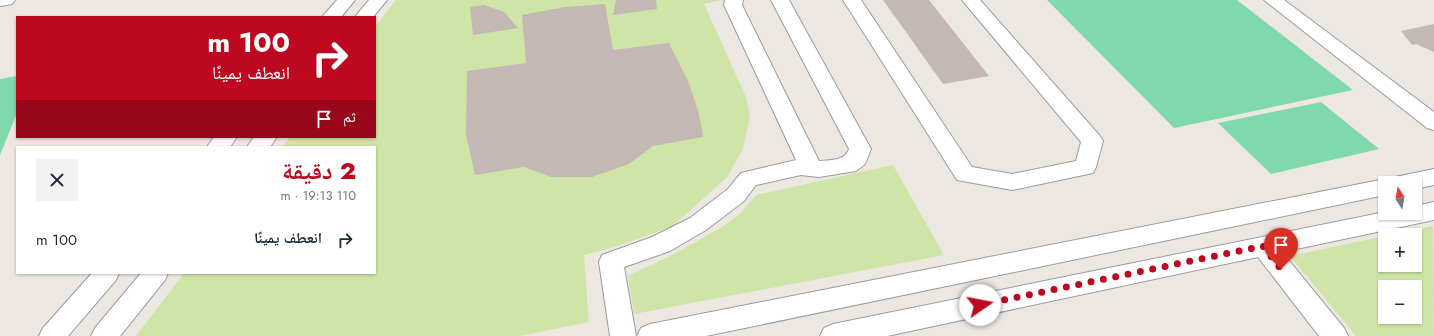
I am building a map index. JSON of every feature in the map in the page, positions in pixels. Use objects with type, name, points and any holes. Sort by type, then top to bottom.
[{"type":"street","points":[[0,1],[6,0]]},
{"type":"street","points":[[332,16],[346,0]]},
{"type":"street","points":[[365,16],[378,0]]},
{"type":"street","points":[[734,0],[733,5],[812,168]]},
{"type":"street","points":[[623,336],[611,262],[661,244],[698,224],[736,195],[749,179],[801,167],[834,168],[848,165],[857,159],[860,149],[780,0]]},
{"type":"street","points":[[852,0],[965,174],[1012,182],[1085,167],[1092,141],[970,0]]},
{"type":"street","points":[[1273,0],[1434,123]]},
{"type":"street","points":[[219,146],[225,138]]},
{"type":"street","points":[[259,146],[265,138]]},
{"type":"street","points":[[1422,179],[1434,177]]},
{"type":"street","points":[[650,336],[1378,188]]},
{"type":"street","points":[[833,336],[1434,211]]},
{"type":"street","points":[[1263,246],[1335,336]]},
{"type":"street","points":[[982,269],[976,279],[977,286],[981,292],[995,302]]},
{"type":"street","points":[[52,336],[106,274]]},
{"type":"street","points":[[104,336],[155,274]]},
{"type":"street","points":[[922,280],[935,290],[939,297],[939,308],[935,315]]},
{"type":"green space","points":[[396,0],[722,0],[704,4],[746,97],[750,116],[743,149],[727,177],[673,226],[621,245],[584,255],[589,322],[520,336],[136,336],[183,274],[376,274],[376,146],[283,146],[289,138],[376,138],[376,26]]},
{"type":"green space","points":[[1047,0],[1237,0],[1353,90],[1174,128]]},
{"type":"green space","points":[[16,76],[16,115],[0,155],[0,79]]},
{"type":"green space","points":[[1321,102],[1379,149],[1271,174],[1218,123]]},
{"type":"green space","points":[[893,165],[944,255],[634,314],[628,276],[676,253],[722,227],[741,213],[756,195]]},
{"type":"green space","points":[[1433,226],[1434,336],[1356,336],[1290,256],[1378,237],[1378,272],[1422,272],[1422,228]]},
{"type":"building","points":[[616,0],[656,0],[657,9],[613,15]]},
{"type":"building","points":[[883,0],[929,0],[989,76],[943,84]]},
{"type":"building","points":[[605,4],[613,50],[669,43],[688,81],[699,114],[703,137],[653,146],[629,164],[592,177],[551,177],[524,167],[475,175],[466,134],[467,71],[526,63],[522,15],[565,7]]},
{"type":"building","points":[[484,5],[504,12],[518,28],[473,35],[470,7]]},
{"type":"building","points":[[1434,24],[1434,52],[1416,44],[1412,45],[1401,31]]},
{"type":"route","points":[[980,305],[1263,246],[1281,269]]}]
